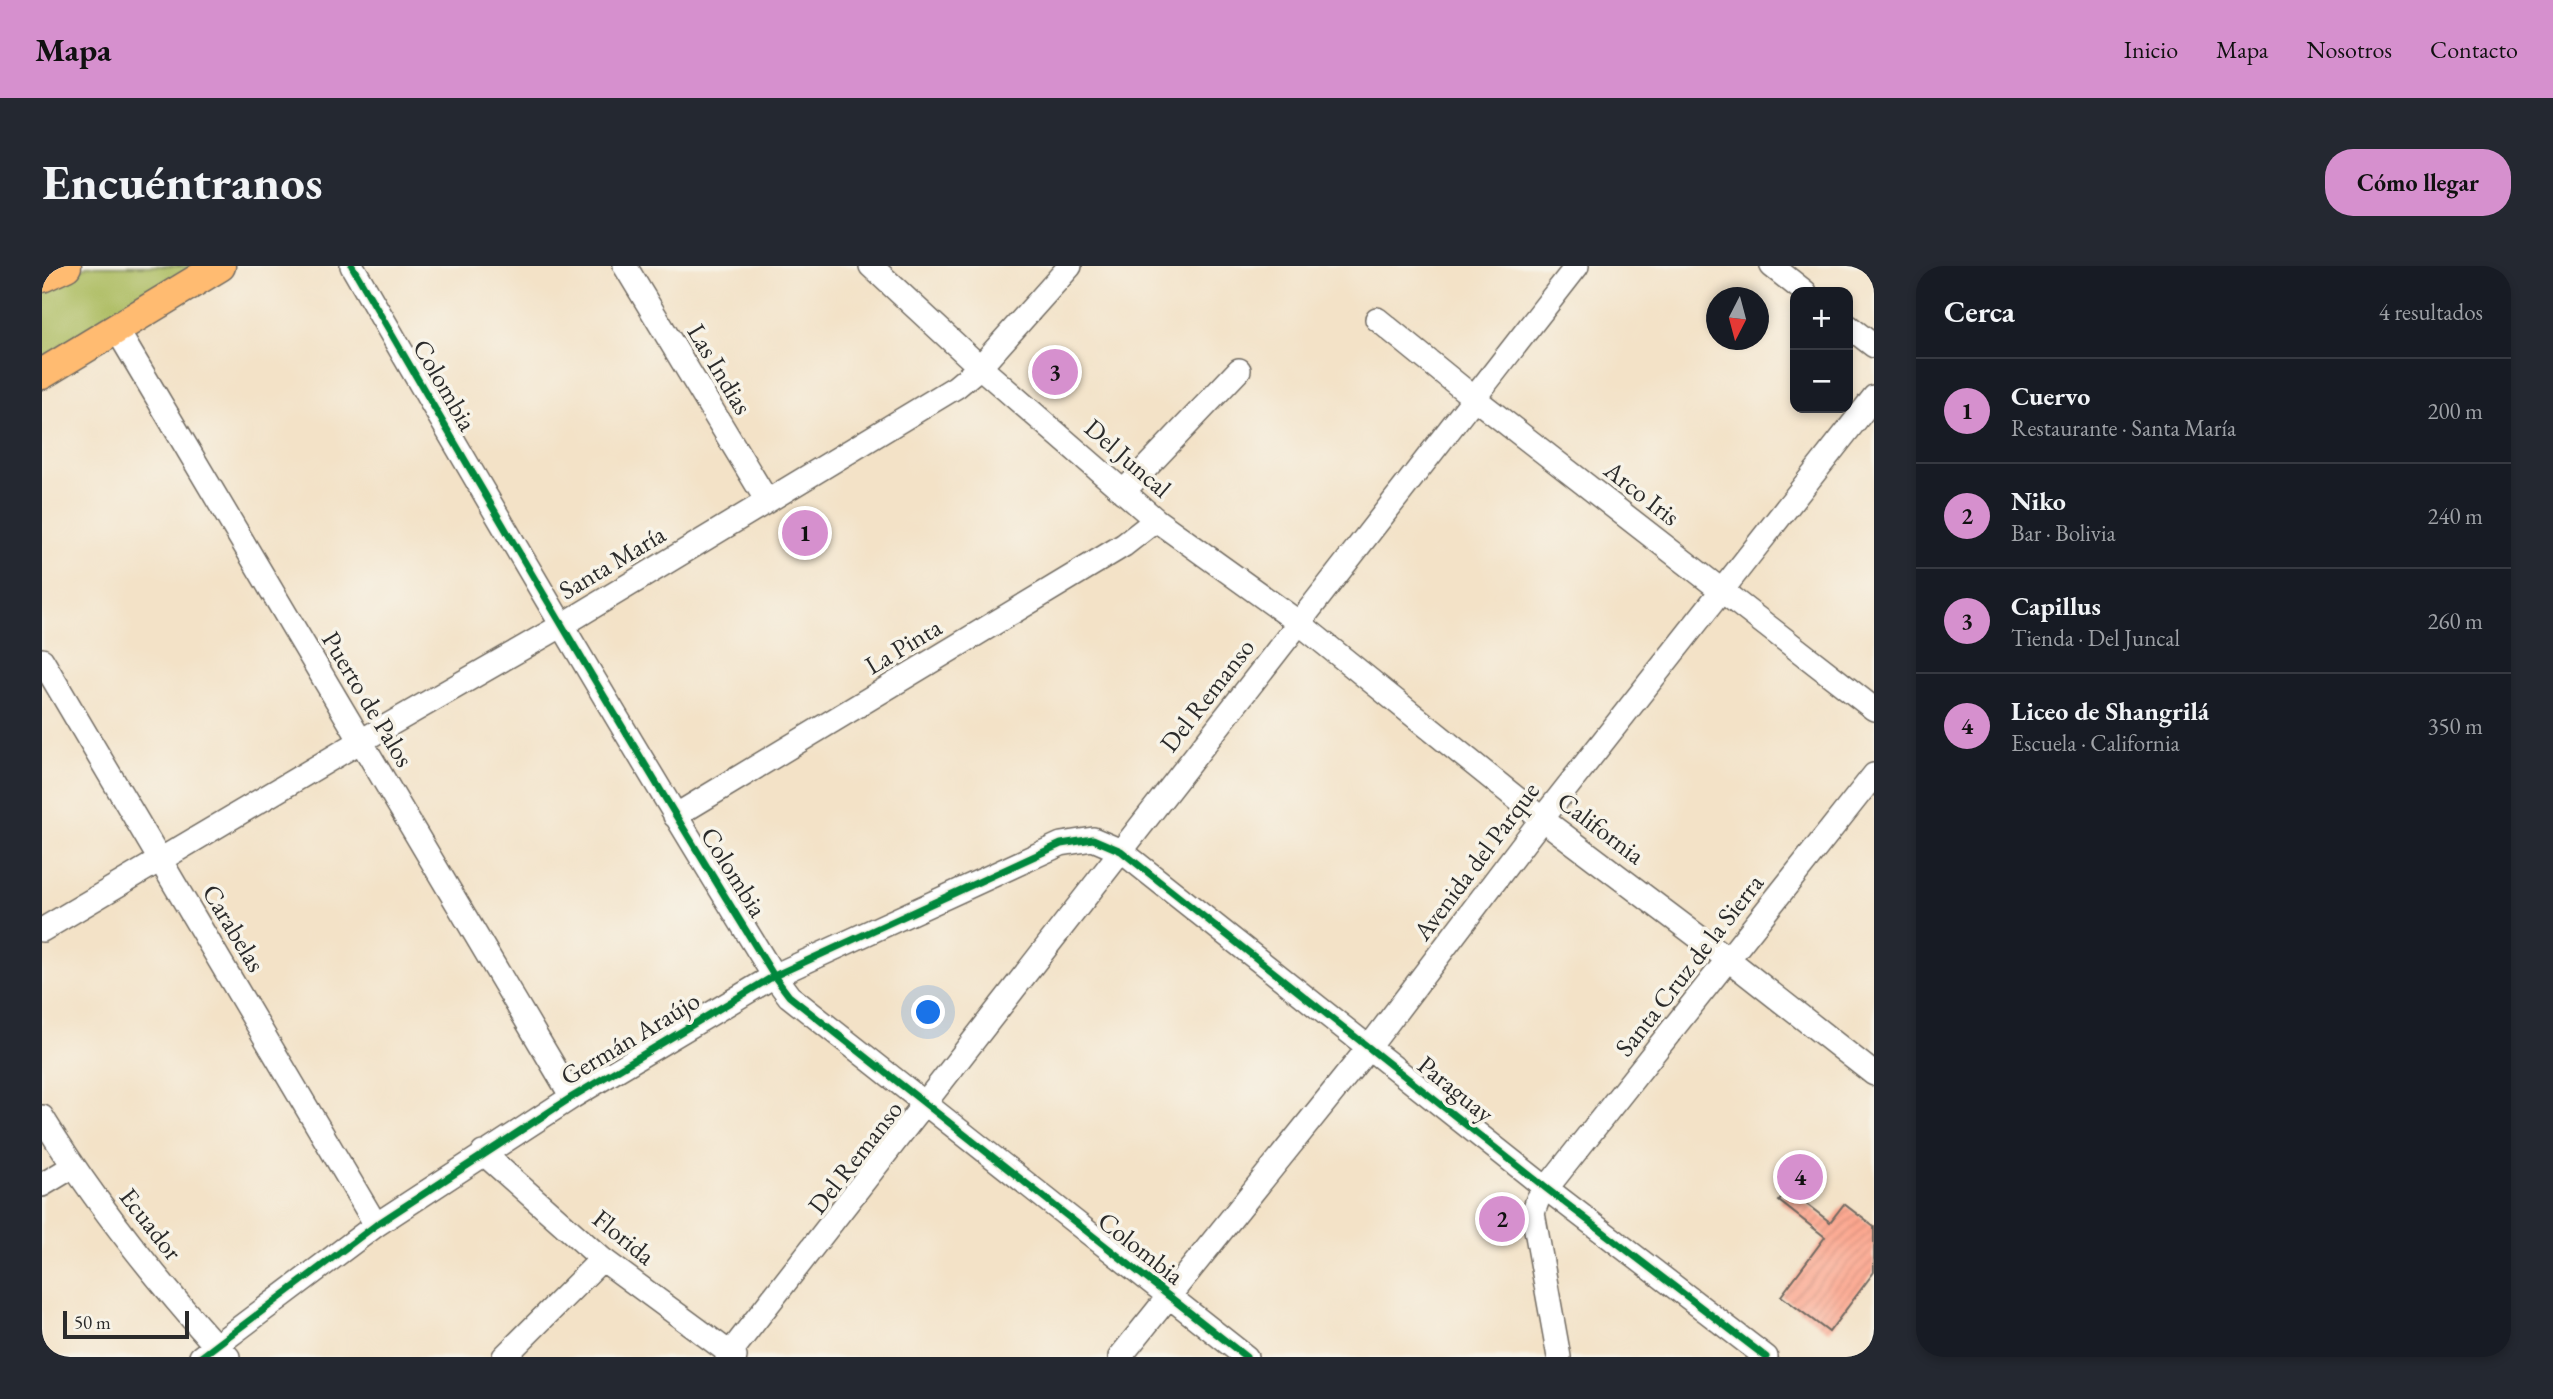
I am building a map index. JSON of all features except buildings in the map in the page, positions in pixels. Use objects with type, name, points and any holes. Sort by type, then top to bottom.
[{"type":"main road","points":[[42,277],[66,266]]},
{"type":"main road","points":[[42,374],[220,266]]},
{"type":"street","name":"Colombia","points":[[352,266],[561,626],[774,976],[801,1007],[1245,1357]]},
{"type":"street","name":"Las Indias","points":[[625,266],[766,500]]},
{"type":"street","name":"Del Juncal","points":[[871,266],[980,367],[1156,520],[1298,622]]},
{"type":"street","name":"Santa María","points":[[42,930],[561,626],[956,387],[980,367],[1070,266]]},
{"type":"street","name":"Del Remanso","points":[[731,1356],[924,1102],[1577,266]]},
{"type":"street","points":[[1772,266],[1799,287]]},
{"type":"street","name":"Arco Iris","points":[[1377,319],[1474,398],[1874,709]]},
{"type":"street","name":"Puerto de Palos","points":[[117,330],[572,1097]]},
{"type":"street","points":[[1853,330],[1874,346]]},
{"type":"street","points":[[1123,492],[1239,370]]},
{"type":"street","name":"Avenida del Parque","points":[[1120,1357],[1370,1046],[1542,819],[1874,397]]},
{"type":"street","name":"La Pinta","points":[[675,816],[1124,545],[1156,520]]},
{"type":"street","name":"California","points":[[1298,622],[1542,819],[1874,1074]]},
{"type":"street","name":"Carabelas","points":[[42,660],[376,1225]]},
{"type":"street","name":"Santa Cruz de la Sierra","points":[[1559,1357],[1533,1213],[1538,1199],[1874,775]]},
{"type":"street","name":"Germán Araújo","points":[[215,1353],[376,1225],[572,1097],[774,976],[1061,844],[1093,839],[1121,851]]},
{"type":"street","name":"Paraguay","points":[[1121,851],[1547,1189],[1766,1357]]},
{"type":"street","name":"Ecuador","points":[[42,1117],[72,1167],[215,1353]]},
{"type":"street","name":"Florida","points":[[483,1153],[603,1259],[731,1356]]},
{"type":"street","points":[[42,1185],[72,1167]]},
{"type":"street","points":[[504,1357],[603,1259]]},
{"type":"green space","points":[[87,266],[201,266],[42,363],[42,288]]},
{"type":"cycle path","points":[[352,266],[613,711],[774,976],[789,996],[1246,1357]]},
{"type":"cycle path","points":[[201,1357],[376,1225],[572,1097],[774,976],[1061,844],[1093,839],[1121,851],[1547,1189],[1766,1357]]},
{"type":"place","name":"Capillus","points":[[1055,372]]},
{"type":"place","name":"Cuervo","points":[[805,533]]},
{"type":"place","name":"Liceo de Shangrilá","points":[[1800,1177]]},
{"type":"place","name":"Niko","points":[[1502,1219]]}]
